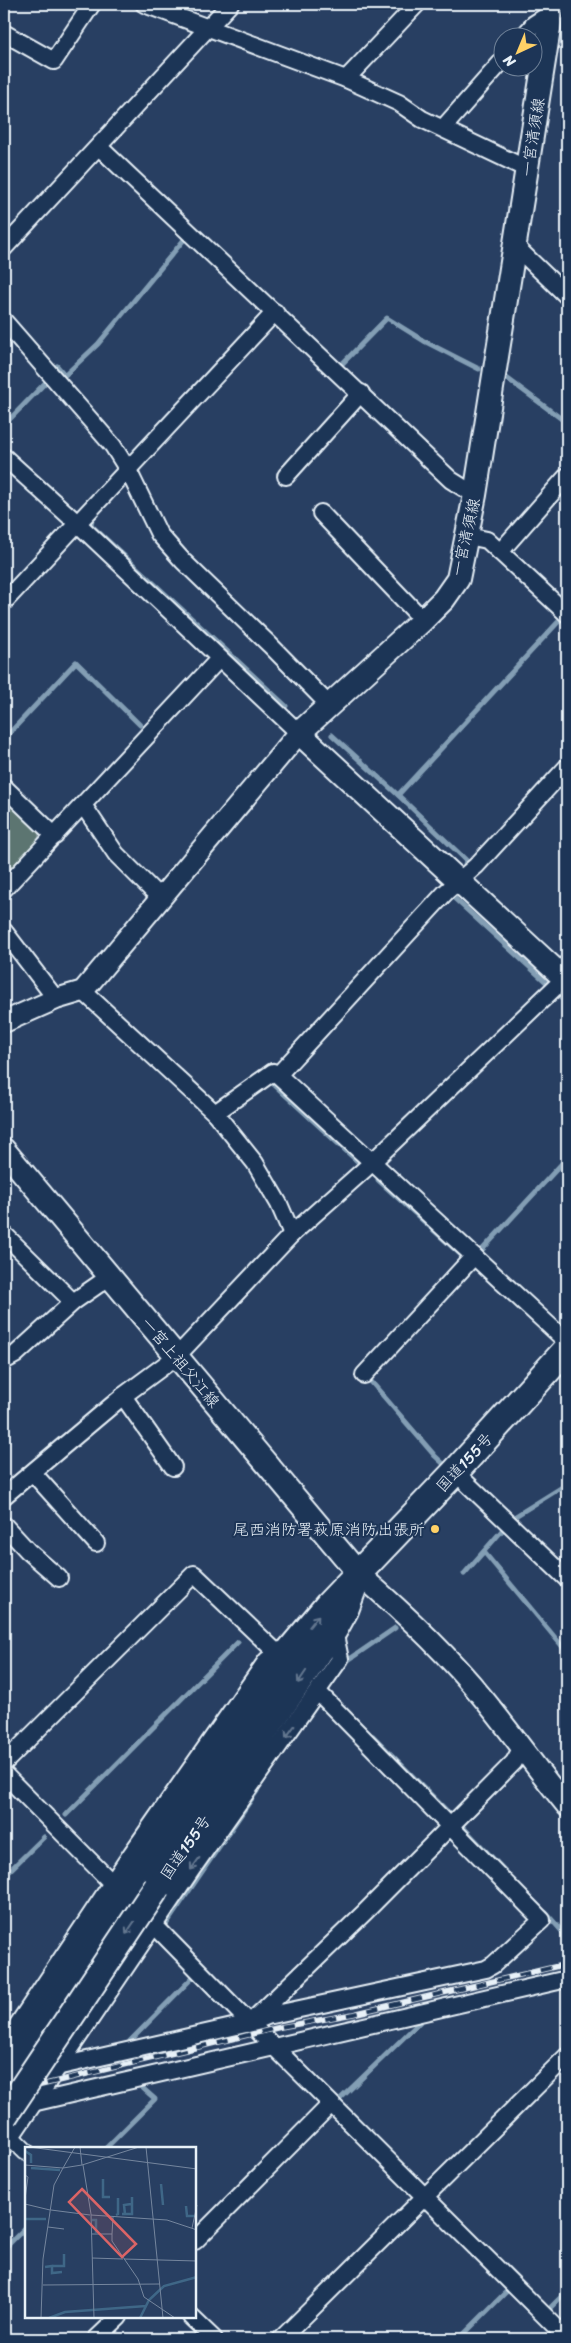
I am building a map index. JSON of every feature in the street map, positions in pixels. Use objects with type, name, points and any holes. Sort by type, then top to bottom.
[{"type":"highway","name":"国道155号","points":[[5,2132],[147,1882],[291,1649],[328,1605],[456,1472],[567,1350]]},
{"type":"highway","name":"国道155号","points":[[4,2070],[147,1882],[334,1630],[345,1610],[359,1574]]},
{"type":"main road","name":"一宮清須線","points":[[299,733],[423,620],[444,599],[458,579],[475,495],[552,9]]},
{"type":"main road","points":[[299,733],[566,978]]},
{"type":"main road","name":"一宮上祖父江線","points":[[4,1150],[109,1278],[359,1574]]},
{"type":"street","points":[[4,33],[54,60],[92,4]]},
{"type":"street","points":[[144,4],[208,26],[346,79],[399,104],[422,119],[527,169]]},
{"type":"street","points":[[4,248],[230,4]]},
{"type":"street","points":[[346,79],[417,4]]},
{"type":"street","points":[[531,28],[552,9]]},
{"type":"street","points":[[443,128],[494,70]]},
{"type":"street","points":[[99,147],[276,312],[451,480],[475,495]]},
{"type":"street","points":[[514,244],[567,294]]},
{"type":"street","points":[[4,602],[276,312]]},
{"type":"street","points":[[4,321],[113,446],[128,470],[159,534],[183,561],[329,705]]},
{"type":"street","points":[[286,476],[361,393]]},
{"type":"street","points":[[4,456],[299,733],[84,991],[56,999],[4,1022]]},
{"type":"street","points":[[500,552],[567,476]]},
{"type":"street","points":[[322,513],[423,620]]},
{"type":"street","points":[[468,536],[487,540],[567,614]]},
{"type":"street","points":[[4,889],[219,659]]},
{"type":"street","points":[[278,1075],[567,767]]},
{"type":"street","points":[[4,787],[55,836]]},
{"type":"street","points":[[83,805],[116,854],[160,898]]},
{"type":"street","points":[[4,931],[56,999]]},
{"type":"street","points":[[6,1491],[33,1473],[123,1396],[176,1356],[292,1234],[372,1162],[566,978]]},
{"type":"street","points":[[84,991],[215,1114],[255,1163],[279,1204],[292,1234]]},
{"type":"street","points":[[215,1114],[273,1072],[278,1075],[567,1342]]},
{"type":"street","points":[[4,1234],[74,1302]]},
{"type":"street","points":[[364,1375],[474,1256]]},
{"type":"street","points":[[4,1361],[15,1355],[74,1302],[109,1278]]},
{"type":"street","points":[[123,1396],[173,1466]]},
{"type":"street","points":[[456,1472],[567,1578]]},
{"type":"street","points":[[33,1473],[96,1544]]},
{"type":"street","points":[[4,1524],[28,1551],[59,1578]]},
{"type":"street","points":[[4,1763],[194,1574],[275,1651],[291,1649]]},
{"type":"street","points":[[359,1574],[413,1621],[458,1669],[522,1747],[567,1806]]},
{"type":"street","points":[[25,2151],[5,2132],[33,2102],[340,1659],[334,1630]]},
{"type":"street","points":[[4,2045],[112,1883],[268,1660],[291,1649]]},
{"type":"street","points":[[4,2080],[250,2023],[267,2016],[486,1969],[493,1965],[542,1920],[318,1692]]},
{"type":"street","points":[[250,2023],[365,1912],[514,1762],[522,1747]]},
{"type":"street","points":[[4,1774],[112,1883]]},
{"type":"street","points":[[154,1925],[567,2338]]},
{"type":"street","points":[[4,2109],[274,2046],[528,1990],[567,1979]]},
{"type":"street","points":[[281,2339],[567,2056]]},
{"type":"street","points":[[196,2240],[331,2104]]},
{"type":"street","points":[[96,2339],[117,2318]]},
{"type":"street","points":[[192,2318],[214,2339]]},
{"type":"green space","points":[[4,796],[39,829],[39,838],[4,876]]},
{"type":"waterway","points":[[57,366],[63,373],[59,376],[62,378],[98,344],[187,236]]},
{"type":"waterway","points":[[340,366],[387,318],[424,341],[479,369]]},
{"type":"waterway","points":[[508,379],[567,423]]},
{"type":"waterway","points":[[4,425],[47,381]]},
{"type":"waterway","points":[[96,515],[92,519],[91,525],[286,706]]},
{"type":"waterway","points":[[332,735],[398,795],[560,620]]},
{"type":"waterway","points":[[4,739],[76,662],[140,725]]},
{"type":"waterway","points":[[398,795],[466,860],[465,865]]},
{"type":"waterway","points":[[455,897],[547,983]]},
{"type":"waterway","points":[[561,998],[567,1004]]},
{"type":"waterway","points":[[267,1082],[270,1081],[357,1161]]},
{"type":"waterway","points":[[478,1257],[482,1250],[567,1158]]},
{"type":"waterway","points":[[378,1180],[462,1256]]},
{"type":"waterway","points":[[368,1378],[435,1456],[449,1469]]},
{"type":"waterway","points":[[514,1517],[567,1484]]},
{"type":"waterway","points":[[464,1574],[506,1526]]},
{"type":"waterway","points":[[484,1552],[567,1652]]},
{"type":"waterway","points":[[344,1663],[395,1628]]},
{"type":"waterway","points":[[66,1815],[238,1642]]},
{"type":"waterway","points":[[373,1736],[451,1815]]},
{"type":"waterway","points":[[169,1930],[165,1926],[257,1791]]},
{"type":"waterway","points":[[460,1824],[507,1873]]},
{"type":"waterway","points":[[4,1876],[44,1837]]},
{"type":"waterway","points":[[546,1913],[567,1937]]},
{"type":"waterway","points":[[130,2041],[192,1978]]},
{"type":"waterway","points":[[338,2101],[424,2018]]},
{"type":"waterway","points":[[107,2147],[155,2099],[138,2084]]},
{"type":"waterway","points":[[4,2249],[25,2228]]},
{"type":"waterway","points":[[459,2339],[508,2290]]},
{"type":"waterway","points":[[551,2307],[567,2291]]},
{"type":"railway","points":[[4,2094],[281,2027],[353,2014],[567,1964]]},
{"type":"place","name":"尾西消防署萩原消防出張所","points":[[435,1529]]}]
